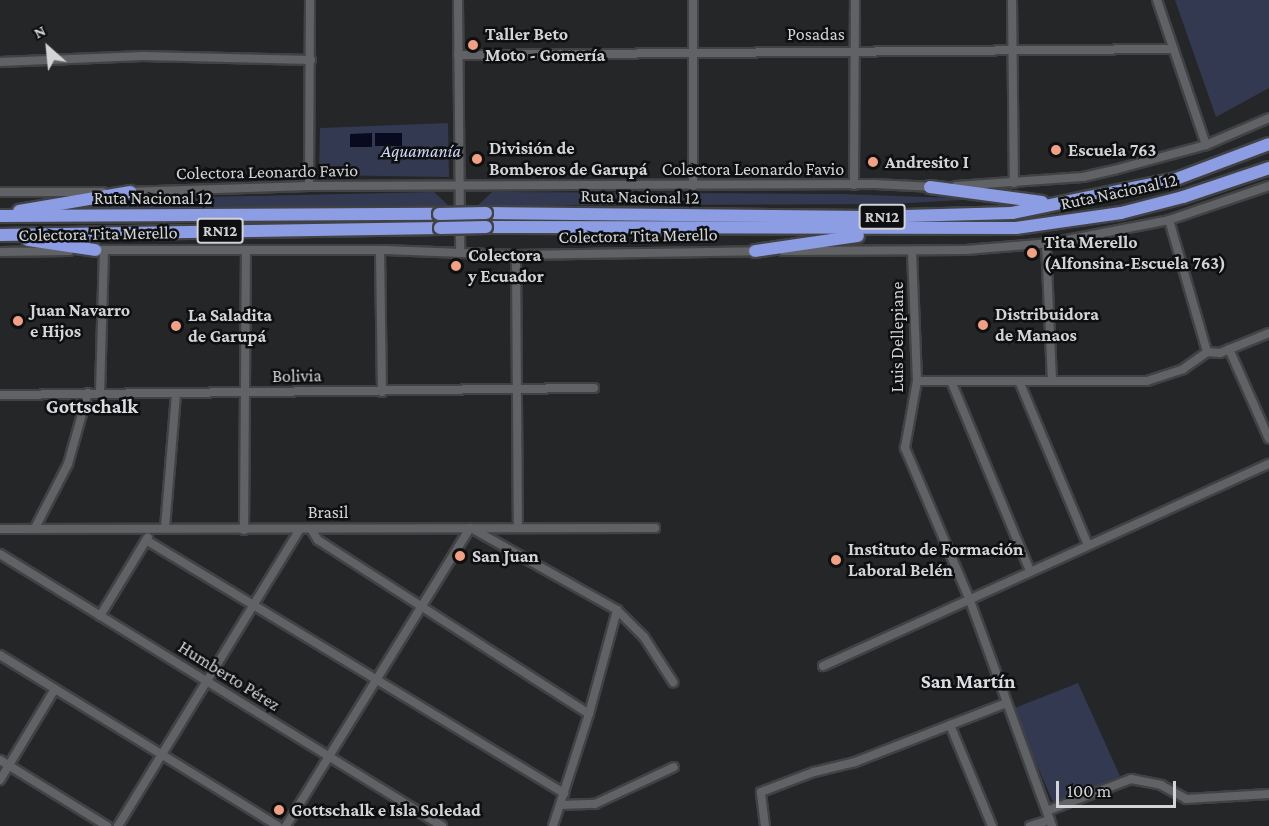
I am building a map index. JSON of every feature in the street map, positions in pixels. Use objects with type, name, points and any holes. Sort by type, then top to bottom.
[{"type":"highway","name":"Ruta Nacional 12","points":[[0,215],[486,213],[962,217],[1067,203],[1176,178],[1269,144]]},
{"type":"highway","name":"Ruta Nacional 12","points":[[0,235],[486,227],[914,230],[1016,228],[1121,213],[1183,197],[1269,168]]},
{"type":"highway","points":[[930,187],[1003,200],[1067,203]]},
{"type":"highway","points":[[0,215],[130,192]]},
{"type":"highway","points":[[755,251],[914,230]]},
{"type":"highway","points":[[0,235],[99,250]]},
{"type":"street","points":[[309,186],[310,0]]},
{"type":"street","points":[[458,0],[460,253]]},
{"type":"street","points":[[693,0],[693,186]]},
{"type":"street","points":[[854,185],[855,0]]},
{"type":"street","points":[[1012,0],[1014,183],[1090,176],[1206,145],[1269,118]]},
{"type":"street","points":[[1157,0],[1206,145]]},
{"type":"street","name":"Posadas","points":[[458,54],[1173,49]]},
{"type":"street","points":[[0,62],[143,56],[311,60]]},
{"type":"street","name":"Colectora Leonardo Favio","points":[[0,192],[130,192],[309,186],[854,185],[930,187],[1014,183]]},
{"type":"street","name":"Colectora Tita Merello","points":[[0,252],[380,250],[516,255],[912,251],[1046,243],[1169,220],[1269,186]]},
{"type":"street","points":[[1169,220],[1207,352]]},
{"type":"street","points":[[1046,243],[1052,381]]},
{"type":"street","points":[[99,250],[100,393]]},
{"type":"street","points":[[244,530],[246,250]]},
{"type":"street","points":[[380,250],[382,392]]},
{"type":"street","name":"Luis Dellepiane","points":[[912,251],[917,381],[905,448],[969,598],[1050,819]]},
{"type":"street","points":[[516,255],[519,528]]},
{"type":"street","points":[[917,381],[1147,381],[1183,369],[1207,352],[1229,349],[1269,333]]},
{"type":"street","points":[[1229,349],[1269,439]]},
{"type":"street","points":[[951,381],[1030,571]]},
{"type":"street","points":[[1018,381],[1088,545]]},
{"type":"street","name":"Bolivia","points":[[0,395],[594,388]]},
{"type":"street","points":[[35,528],[68,464],[88,393]]},
{"type":"street","points":[[165,528],[176,394]]},
{"type":"street","points":[[823,666],[1269,464]]},
{"type":"street","points":[[286,826],[470,528],[617,610],[644,637],[673,682]]},
{"type":"street","name":"Brasil","points":[[0,529],[655,528]]},
{"type":"street","points":[[100,616],[153,529]]},
{"type":"street","points":[[118,826],[300,529]]},
{"type":"street","points":[[311,529],[318,540],[589,714]]},
{"type":"street","points":[[146,540],[564,793]]},
{"type":"street","name":"Humberto Pérez","points":[[0,554],[442,826]]},
{"type":"street","points":[[553,826],[589,714],[617,610]]},
{"type":"street","points":[[0,655],[278,826]]},
{"type":"street","points":[[0,780],[55,689]]},
{"type":"street","points":[[765,826],[760,792],[814,772],[855,762],[1006,703]]},
{"type":"street","points":[[950,725],[992,826]]},
{"type":"street","points":[[0,760],[107,826]]},
{"type":"street","points":[[560,805],[595,804],[674,767]]},
{"type":"street","points":[[1030,826],[1050,819],[1131,779],[1161,785],[1186,799],[1269,794]]},
{"type":"green space","points":[[1175,0],[1269,0],[1269,88],[1216,117]]},
{"type":"green space","name":"Aquamanía","points":[[448,123],[449,177],[319,175],[320,128]]},
{"type":"green space","points":[[434,192],[449,206],[75,208],[110,199]]},
{"type":"green space","points":[[492,192],[843,194],[980,199],[891,204],[477,206]]},
{"type":"green space","points":[[1078,683],[1120,776],[1054,804],[1012,709]]},
{"type":"shaded area","points":[[372,133],[372,147],[350,147],[350,134]]},
{"type":"shaded area","points":[[375,133],[402,133],[402,146],[375,146]]},
{"type":"place","name":"Taller Beto Moto - Gomería","points":[[473,45]]},
{"type":"place","name":"Escuela 763","points":[[1056,150]]},
{"type":"place","name":"División de Bomberos de Garupá","points":[[477,159]]},
{"type":"place","name":"Andresito I","points":[[873,162]]},
{"type":"place","name":"Tita Merello (Alfonsina-Escuela 763)","points":[[1032,253]]},
{"type":"place","name":"Colectora y Ecuador","points":[[456,266]]},
{"type":"place","name":"Juan Navarro e Hijos","points":[[18,321]]},
{"type":"place","name":"Distribuidora de Manaos","points":[[983,325]]},
{"type":"place","name":"La Saladita de Garupá","points":[[176,326]]},
{"type":"place","name":"San Juan","points":[[460,556]]},
{"type":"place","name":"Instituto de Formación Laboral Belén","points":[[836,560]]},
{"type":"place","name":"Gottschalk e Isla Soledad","points":[[279,810]]},
{"type":"district","name":"Gottschalk","points":[[92,406]]},
{"type":"district","name":"San Martín","points":[[968,681]]}]
